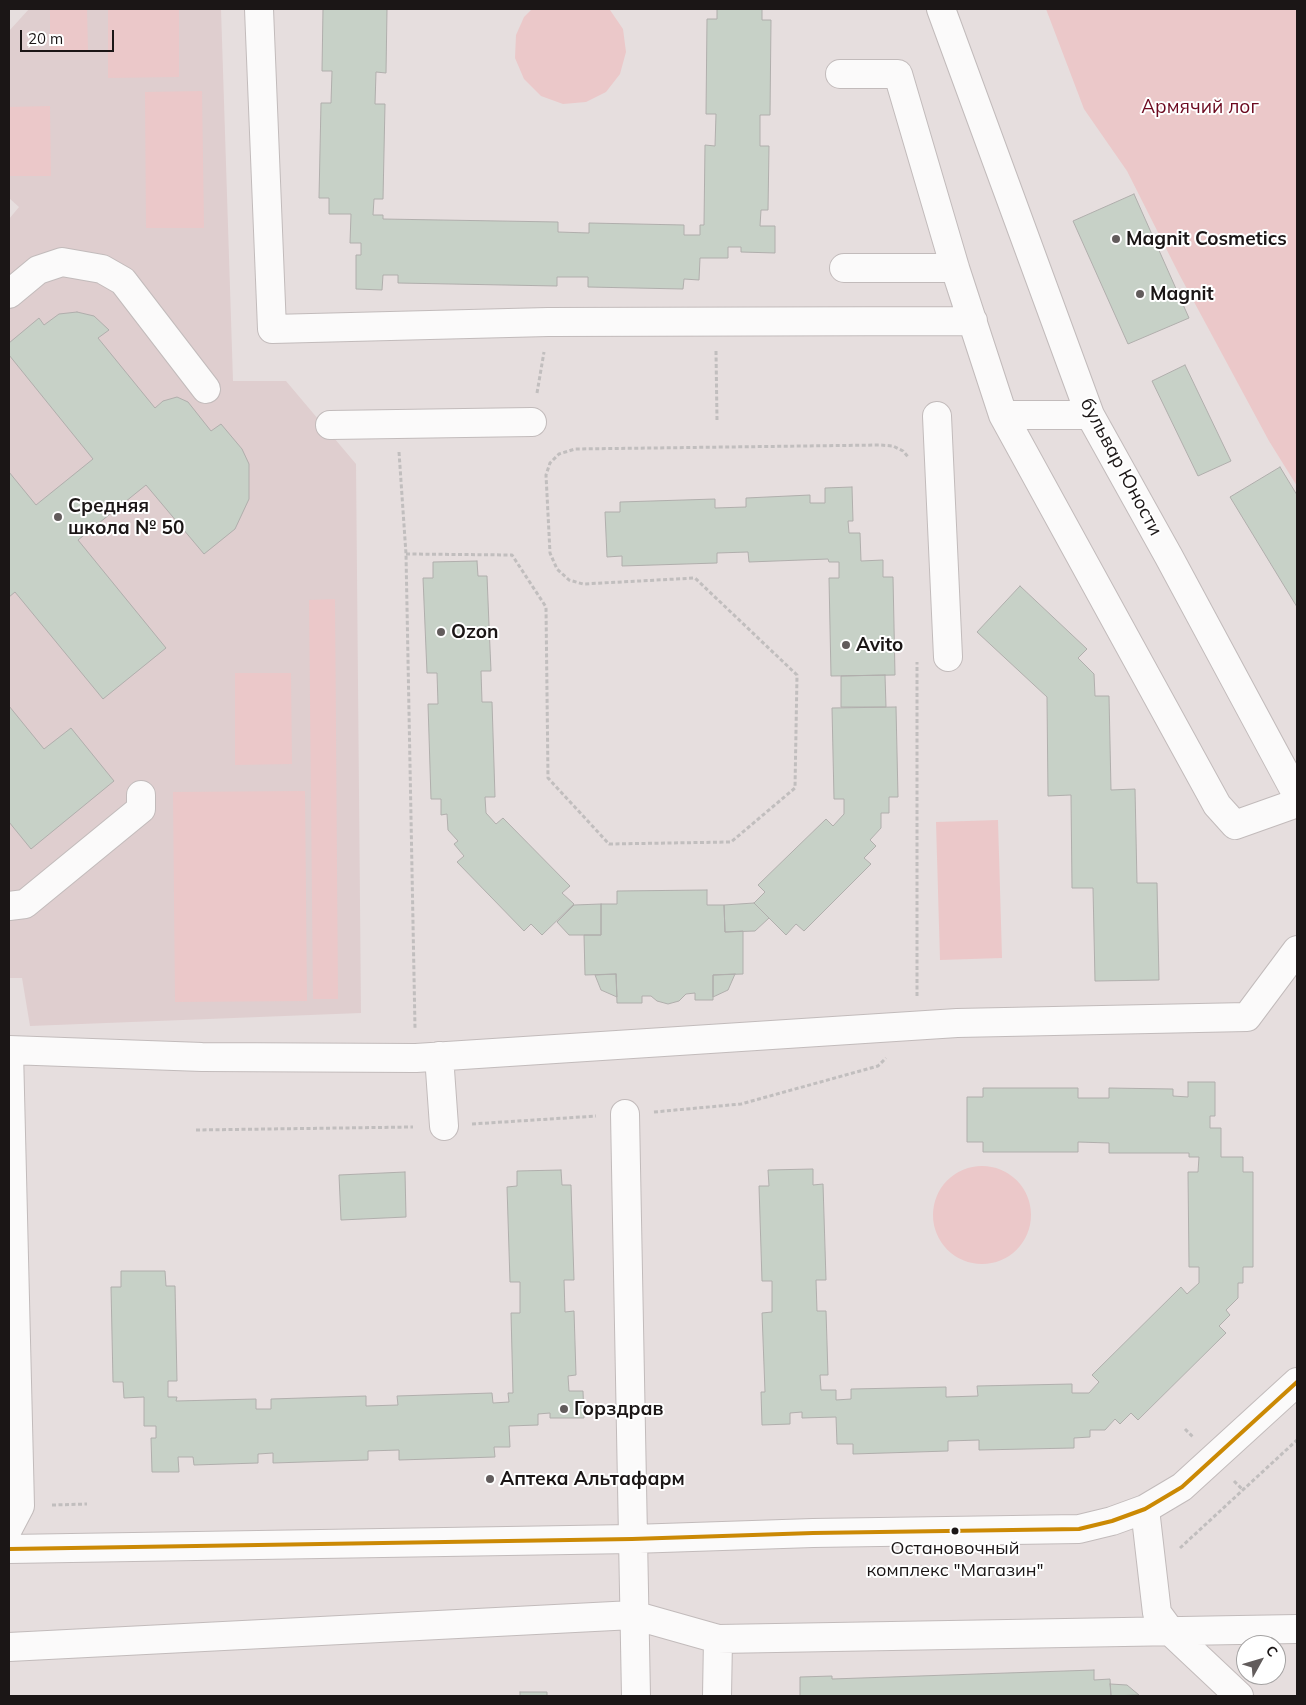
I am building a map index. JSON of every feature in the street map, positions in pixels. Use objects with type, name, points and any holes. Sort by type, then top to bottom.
[{"type":"street","points":[[259,9],[272,329],[548,322],[973,321]]},
{"type":"street","name":"бульвар Юности","points":[[940,9],[1090,415],[1169,556],[1297,796]]},
{"type":"street","points":[[840,74],[898,74],[955,268],[1003,415],[1217,805],[1235,824],[1297,803]]},
{"type":"street","points":[[9,294],[38,270],[62,262],[102,269],[123,281],[206,389]]},
{"type":"street","points":[[844,268],[955,268]]},
{"type":"street","points":[[1003,415],[1090,415]]},
{"type":"street","points":[[937,416],[948,657]]},
{"type":"street","points":[[330,425],[532,422]]},
{"type":"street","points":[[9,906],[25,904],[141,809],[142,794]]},
{"type":"street","points":[[9,1527],[20,1506],[9,1050],[202,1058],[427,1057],[917,1026],[1040,1021],[1247,1017],[1297,950]]},
{"type":"street","points":[[427,1057],[444,1126]]},
{"type":"street","points":[[625,1114],[636,1696]]},
{"type":"street","points":[[9,1549],[632,1539],[813,1533],[1079,1529],[1112,1521],[1145,1509],[1182,1487],[1297,1382]]},
{"type":"street","points":[[1145,1509],[1157,1613],[1172,1632],[1239,1696]]},
{"type":"street","points":[[9,1647],[633,1615],[718,1639],[1297,1629]]},
{"type":"street","points":[[717,1696],[718,1639]]},
{"type":"path","points":[[532,422],[548,322]]},
{"type":"path","points":[[716,323],[717,420]]},
{"type":"path","points":[[397,424],[406,554],[427,1057]]},
{"type":"path","points":[[406,554],[512,555],[546,607],[548,778],[608,844],[731,842],[795,788],[796,675],[695,578],[583,584],[569,580],[556,569],[550,553],[546,475],[550,463],[559,454],[576,449],[880,445],[893,446],[903,451],[912,462]]},
{"type":"path","points":[[196,1130],[444,1126],[741,1104],[878,1066],[917,1026],[917,652]]},
{"type":"path","points":[[1152,1573],[1297,1440]]},
{"type":"path","points":[[52,1505],[87,1504]]},
{"type":"shaded area","points":[[29,9],[221,9],[233,381],[286,381],[356,464],[361,1013],[30,1026],[22,978],[9,978],[9,219],[19,207],[9,198],[9,31]]},
{"type":"green space","points":[[50,9],[87,9],[88,51],[50,52]]},
{"type":"green space","points":[[108,9],[179,9],[179,77],[108,78]]},
{"type":"green space","points":[[532,9],[610,10],[623,29],[626,52],[620,74],[606,92],[586,102],[563,104],[541,96],[524,79],[515,58],[516,35],[524,17]]},
{"type":"green space","name":"Армячий лог","points":[[1046,9],[1297,9],[1297,486],[1269,441],[1179,274],[1127,171],[1084,109]]},
{"type":"green space","points":[[202,91],[204,228],[146,228],[145,92]]},
{"type":"green space","points":[[50,106],[51,176],[9,176],[9,107]]},
{"type":"green space","points":[[335,599],[338,999],[313,999],[309,600]]},
{"type":"green space","points":[[235,673],[291,673],[292,764],[235,765]]},
{"type":"green space","points":[[305,791],[307,1001],[175,1002],[173,792]]},
{"type":"green space","points":[[998,820],[1002,958],[940,960],[936,822]]},
{"type":"green space","points":[[982,1166],[992,1167],[1009,1174],[1023,1188],[1030,1205],[1030,1225],[1023,1242],[1009,1256],[992,1263],[982,1264],[972,1263],[955,1256],[941,1242],[934,1225],[933,1215],[934,1205],[941,1188],[955,1174],[972,1167]]},
{"type":"building","points":[[323,9],[387,9],[386,73],[376,72],[375,104],[385,104],[383,199],[374,199],[373,215],[383,215],[383,219],[558,222],[558,232],[589,233],[589,223],[684,225],[684,235],[700,235],[700,225],[704,225],[705,145],[715,146],[716,114],[706,114],[707,19],[717,19],[717,9],[762,9],[762,20],[771,20],[770,115],[760,115],[760,146],[769,146],[768,210],[761,210],[760,226],[775,226],[775,253],[741,252],[741,247],[728,247],[728,258],[700,258],[699,280],[684,279],[683,289],[588,287],[588,277],[557,277],[557,286],[398,283],[398,275],[383,275],[382,290],[356,289],[356,255],[361,255],[361,243],[350,243],[351,214],[329,214],[329,198],[319,198],[321,103],[331,103],[332,71],[322,71]]},
{"type":"building","points":[[1134,194],[1189,318],[1128,344],[1073,221]]},
{"type":"building","name":"Средняя школа № 50","points":[[77,312],[94,316],[109,330],[98,338],[155,408],[163,401],[177,397],[188,402],[211,431],[221,424],[242,449],[249,464],[249,499],[235,529],[204,554],[146,485],[78,540],[166,648],[103,699],[15,592],[9,597],[9,472],[36,505],[93,459],[9,355],[9,343],[39,318],[44,325],[59,314]]},
{"type":"building","points":[[1185,365],[1231,461],[1198,476],[1152,381]]},
{"type":"building","points":[[1280,467],[1297,495],[1297,607],[1230,497]]},
{"type":"building","points":[[852,487],[853,521],[848,521],[849,533],[860,533],[861,561],[883,560],[883,577],[893,577],[895,675],[831,676],[829,578],[839,578],[839,562],[829,562],[828,559],[749,562],[748,552],[717,553],[717,563],[622,566],[622,556],[607,557],[605,512],[620,512],[620,502],[715,499],[715,508],[746,507],[746,498],[810,495],[810,503],[825,503],[825,488]]},
{"type":"building","points":[[477,561],[478,576],[487,576],[491,671],[481,671],[482,702],[492,702],[495,797],[485,797],[486,813],[496,824],[503,818],[570,886],[562,893],[574,904],[542,935],[531,924],[524,931],[457,862],[464,856],[454,844],[458,841],[448,830],[447,814],[441,815],[441,799],[431,799],[428,704],[438,704],[437,673],[427,673],[423,578],[433,578],[433,562]]},
{"type":"building","points":[[1020,586],[1087,649],[1078,658],[1094,674],[1095,696],[1109,696],[1111,790],[1135,789],[1137,883],[1157,883],[1159,980],[1095,981],[1093,888],[1072,888],[1071,795],[1048,796],[1047,697],[977,632]]},
{"type":"building","points":[[885,675],[886,707],[841,707],[841,676]]},
{"type":"building","points":[[9,706],[44,749],[71,728],[114,781],[31,849],[9,822]]},
{"type":"building","points":[[896,707],[898,797],[889,797],[889,813],[881,813],[881,828],[870,840],[876,846],[864,858],[871,864],[804,931],[796,924],[786,935],[754,903],[765,892],[758,885],[826,819],[833,826],[844,814],[844,799],[834,799],[832,708]]},
{"type":"building","points":[[707,890],[707,905],[724,905],[725,932],[743,931],[743,974],[713,975],[713,1000],[695,1000],[695,993],[686,994],[679,1001],[668,1004],[657,1001],[651,996],[642,996],[642,1003],[617,1003],[616,974],[585,975],[584,935],[601,935],[601,904],[617,904],[617,891]]},
{"type":"building","points":[[754,903],[769,918],[755,931],[725,932],[724,905]]},
{"type":"building","points":[[601,904],[601,935],[569,935],[557,922],[574,905]]},
{"type":"building","points":[[616,974],[617,997],[601,990],[595,975]]},
{"type":"building","points":[[735,974],[728,990],[713,997],[713,975]]},
{"type":"building","points":[[1188,1082],[1215,1082],[1215,1116],[1210,1116],[1210,1128],[1221,1128],[1221,1157],[1243,1157],[1243,1172],[1253,1172],[1253,1267],[1243,1267],[1243,1283],[1238,1283],[1238,1298],[1226,1310],[1230,1315],[1219,1326],[1226,1333],[1138,1420],[1131,1413],[1120,1424],[1115,1419],[1105,1430],[1090,1430],[1090,1437],[1074,1438],[1074,1448],[979,1450],[979,1440],[948,1441],[948,1451],[853,1454],[853,1444],[837,1444],[836,1417],[802,1418],[802,1412],[790,1413],[790,1424],[762,1425],[761,1392],[765,1392],[762,1313],[772,1312],[772,1281],[762,1281],[759,1186],[769,1186],[768,1170],[813,1169],[813,1185],[823,1184],[826,1280],[816,1280],[817,1311],[826,1311],[828,1375],[820,1375],[821,1390],[836,1390],[836,1400],[851,1399],[851,1389],[946,1387],[946,1397],[978,1396],[977,1386],[1072,1384],[1072,1393],[1089,1393],[1099,1382],[1092,1375],[1181,1287],[1187,1294],[1199,1283],[1199,1267],[1189,1267],[1188,1172],[1198,1172],[1199,1157],[1189,1157],[1189,1153],[1109,1153],[1109,1143],[1078,1142],[1078,1152],[983,1152],[983,1142],[967,1142],[967,1097],[983,1097],[983,1088],[1078,1088],[1078,1098],[1109,1098],[1109,1088],[1173,1089],[1173,1096],[1188,1097]]},
{"type":"building","points":[[561,1170],[562,1185],[571,1185],[574,1280],[564,1280],[565,1312],[574,1311],[576,1375],[568,1376],[569,1391],[583,1391],[584,1418],[550,1418],[550,1413],[538,1414],[538,1425],[509,1426],[510,1447],[494,1447],[495,1457],[399,1460],[399,1450],[368,1451],[368,1460],[273,1463],[273,1453],[258,1454],[258,1463],[194,1465],[193,1457],[178,1457],[179,1472],[152,1472],[151,1438],[156,1438],[156,1426],[144,1426],[144,1397],[124,1398],[123,1382],[113,1382],[111,1287],[121,1287],[121,1271],[165,1271],[166,1286],[175,1286],[177,1381],[168,1381],[168,1397],[177,1397],[176,1401],[256,1399],[256,1409],[271,1409],[271,1399],[366,1396],[366,1406],[398,1405],[397,1396],[492,1393],[493,1403],[509,1402],[508,1393],[513,1393],[511,1313],[520,1313],[520,1282],[510,1282],[507,1187],[517,1186],[517,1171]]},
{"type":"building","points":[[405,1172],[406,1217],[341,1220],[339,1175]]},
{"type":"building","points":[[1094,1670],[1094,1680],[1110,1679],[1111,1696],[800,1696],[800,1677],[832,1676],[832,1679]]},
{"type":"building","points":[[1110,1684],[1127,1685],[1139,1695],[1111,1696]]},
{"type":"building","points":[[520,1692],[547,1692],[547,1696],[520,1696]]},
{"type":"transit line","points":[[9,1549],[632,1539],[813,1533],[1079,1529],[1112,1521],[1145,1509],[1182,1487],[1297,1382]]},
{"type":"place","name":"Magnit Cosmetics","points":[[1116,239]]},
{"type":"place","name":"Magnit","points":[[1140,294]]},
{"type":"place","name":"Средняя школа № 50","points":[[58,517]]},
{"type":"place","name":"Ozon","points":[[441,632]]},
{"type":"place","name":"Avito","points":[[846,645]]},
{"type":"place","name":"Горздрав","points":[[564,1409]]},
{"type":"place","name":"Аптека Альтафарм","points":[[490,1479]]},
{"type":"place","name":"Остановочный комплекс \"Магазин\"","points":[[955,1531]]}]
